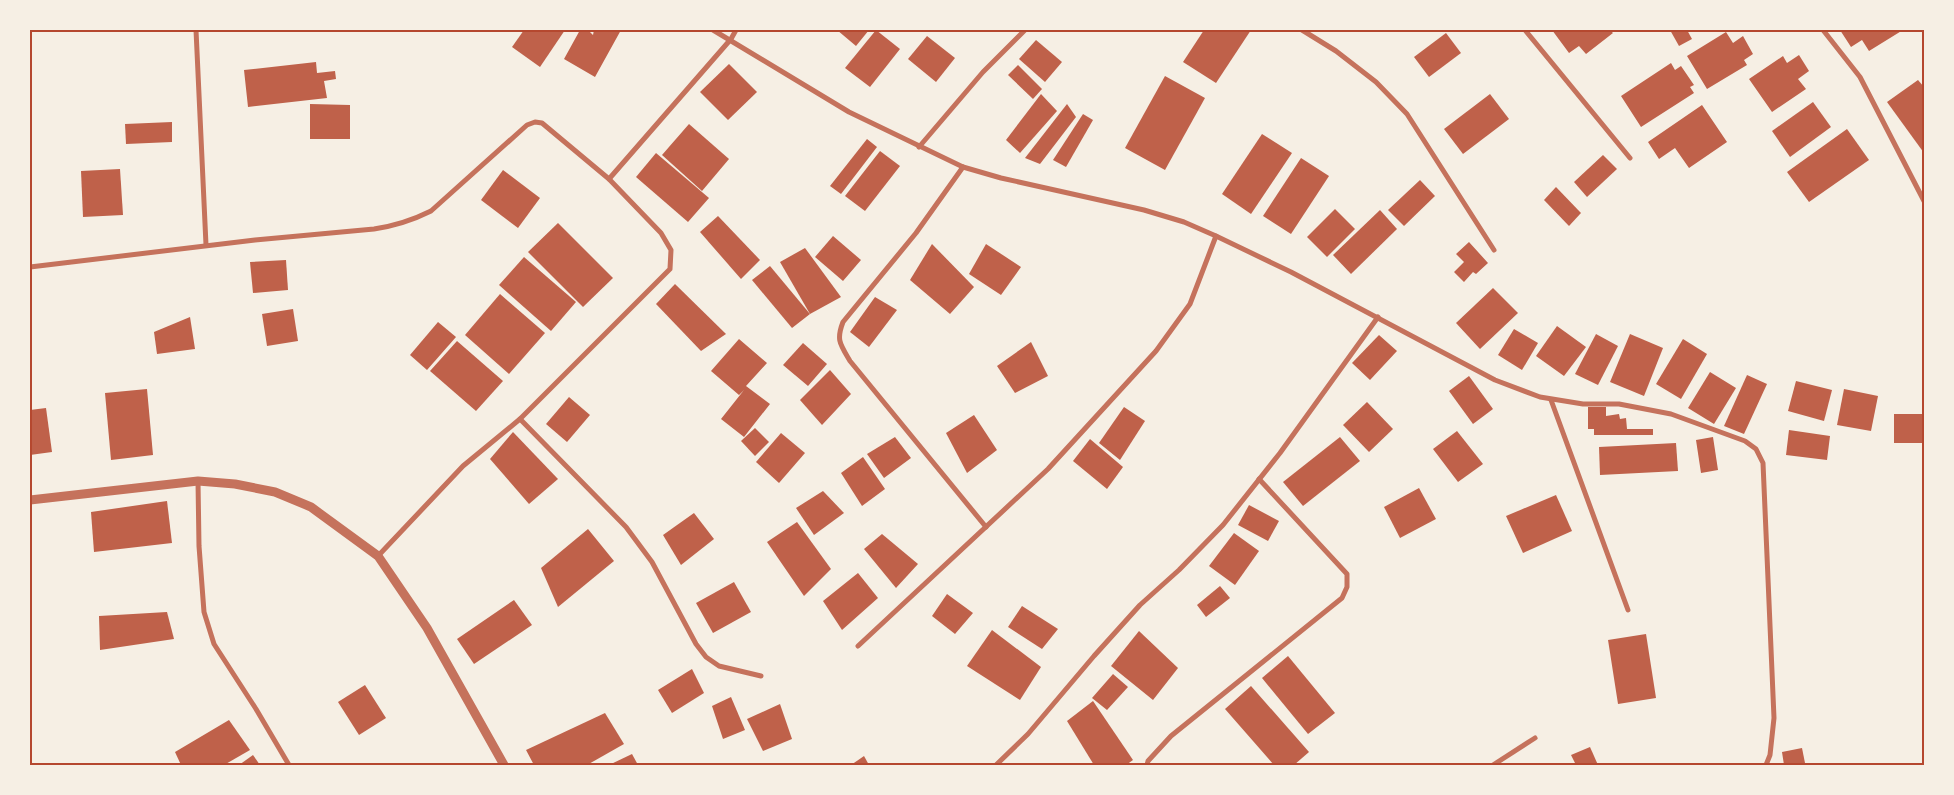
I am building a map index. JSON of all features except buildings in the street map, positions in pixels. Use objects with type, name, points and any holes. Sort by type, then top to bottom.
[{"type":"street","points":[[196,30],[206,245]]},
{"type":"street","points":[[713,30],[731,39],[807,88],[849,112],[963,167],[1017,182],[1144,210],[1184,222],[1266,259],[1495,380],[1550,400],[1583,404],[1618,404],[1671,414],[1732,436],[1756,449],[1763,463],[1774,718],[1770,755],[1766,765]]},
{"type":"street","points":[[609,179],[731,39],[736,30]]},
{"type":"street","points":[[919,146],[983,72],[1024,30]]},
{"type":"street","points":[[1302,30],[1336,51],[1376,82],[1408,114],[1494,250]]},
{"type":"street","points":[[1525,30],[1630,158]]},
{"type":"street","points":[[1823,30],[1860,77],[1924,201]]},
{"type":"street","points":[[30,267],[206,245],[374,230],[415,219],[431,211],[528,125],[535,122],[542,123],[609,179],[661,234],[672,250],[670,269],[520,419],[463,466],[378,556]]},
{"type":"street","points":[[963,167],[916,233],[843,322],[839,334],[839,342],[850,361],[986,527]]},
{"type":"street","points":[[858,646],[1048,469],[1156,351],[1190,304],[1216,236]]},
{"type":"street","points":[[996,765],[1028,734],[1140,605],[1179,570],[1223,525],[1378,317]]},
{"type":"street","points":[[1550,400],[1628,610]]},
{"type":"street","points":[[520,419],[626,527],[652,562],[696,644],[706,657],[719,666],[761,676]]},
{"type":"street","points":[[1147,765],[1148,761],[1171,736],[1342,598],[1347,587],[1347,574],[1259,479]]},
{"type":"street","points":[[198,481],[199,546],[204,612],[214,644],[289,765]]},
{"type":"street","points":[[30,500],[198,481],[235,484],[275,492],[310,507],[378,556],[426,628],[504,765]]},
{"type":"street","points":[[1493,765],[1534,738]]}]
